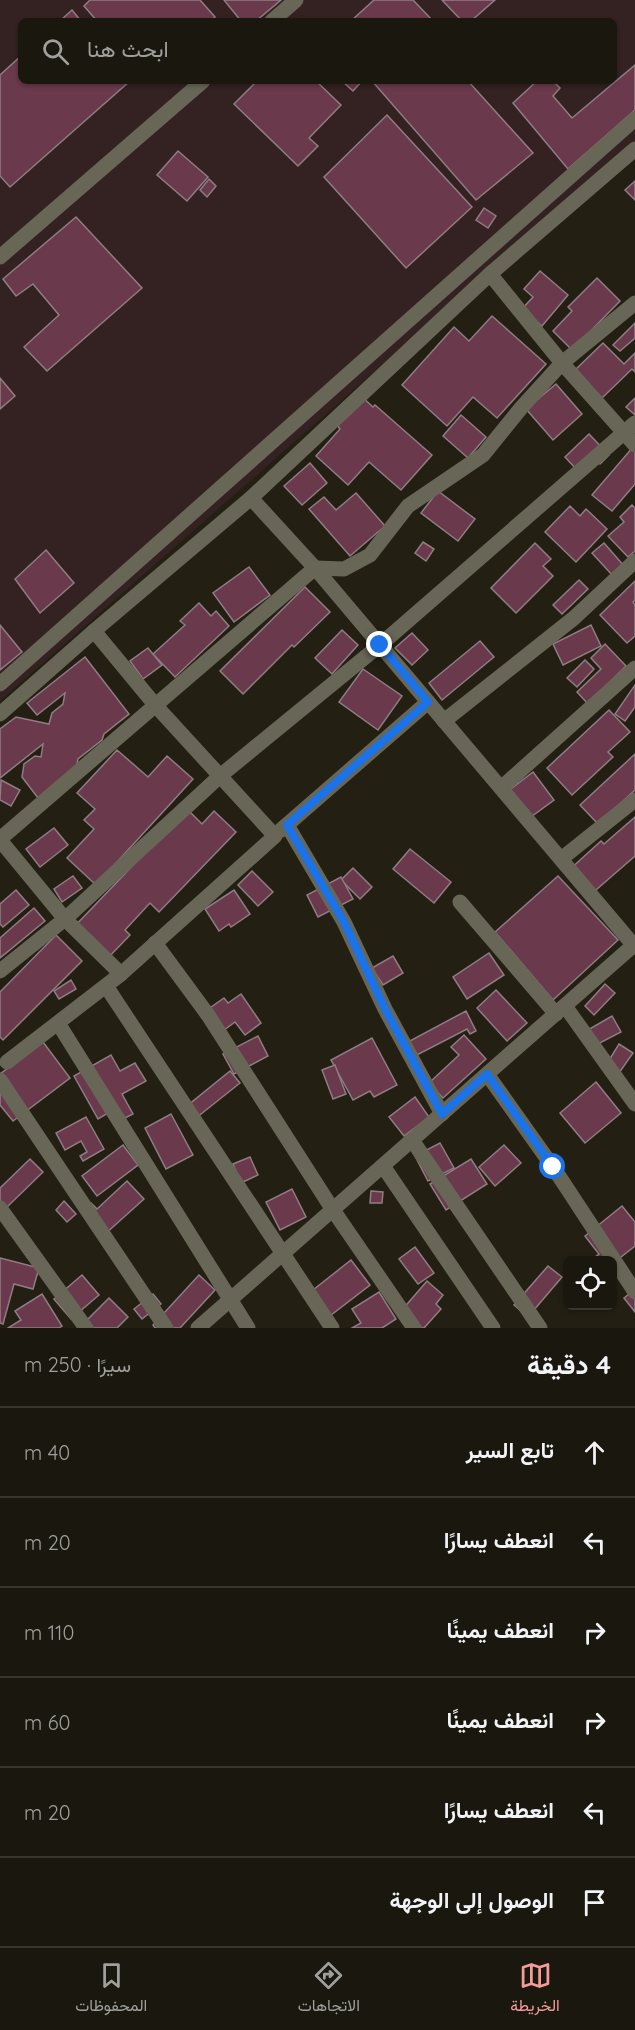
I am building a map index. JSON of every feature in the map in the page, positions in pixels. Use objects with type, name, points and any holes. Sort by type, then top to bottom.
[{"type":"street","points":[[275,18],[296,0]]},
{"type":"street","points":[[0,257],[200,84]]},
{"type":"street","points":[[0,684],[635,119]]},
{"type":"street","points":[[0,714],[251,498],[490,274],[635,149]]},
{"type":"street","points":[[0,971],[65,919],[220,776],[631,434],[562,363],[490,274]]},
{"type":"street","points":[[121,974],[65,919],[0,839],[315,568],[344,569],[370,555],[408,506],[483,455],[520,408],[562,363],[635,303]]},
{"type":"street","points":[[198,1328],[635,945],[315,568],[251,498]]},
{"type":"street","points":[[444,720],[574,618],[635,561]]},
{"type":"street","points":[[94,631],[156,706],[275,836]]},
{"type":"street","points":[[501,788],[635,668]]},
{"type":"street","points":[[2,1062],[58,1023],[121,974],[428,702]]},
{"type":"street","points":[[561,859],[635,800]]},
{"type":"street","points":[[287,825],[344,922],[385,1009],[442,1114]]},
{"type":"street","points":[[460,902],[560,1010],[635,1104]]},
{"type":"street","points":[[155,943],[208,1015],[333,1210],[414,1328]]},
{"type":"street","points":[[106,986],[332,1328]]},
{"type":"street","points":[[58,1023],[248,1328]]},
{"type":"street","points":[[487,1074],[553,1167],[635,1292]]},
{"type":"street","points":[[0,1080],[166,1328]]},
{"type":"street","points":[[412,1140],[540,1328]]},
{"type":"street","points":[[383,1166],[493,1328]]},
{"type":"street","points":[[0,1208],[86,1328]]},
{"type":"shaded area","points":[[0,0],[635,0],[635,142],[0,701]]},
{"type":"building","points":[[90,0],[200,0],[215,17],[94,18],[84,6]]},
{"type":"building","points":[[224,0],[281,0],[260,18],[239,18]]},
{"type":"building","points":[[374,0],[413,0],[430,18],[354,18]]},
{"type":"building","points":[[442,0],[495,0],[474,18],[459,18]]},
{"type":"building","points":[[72,10],[79,18],[63,18]]},
{"type":"building","points":[[18,59],[18,84],[127,84],[10,187],[0,176],[0,75]]},
{"type":"building","points":[[635,65],[635,110],[568,169],[513,103],[534,84],[556,84],[560,88],[553,96],[572,118],[612,84],[617,84],[617,80]]},
{"type":"building","points":[[254,84],[319,84],[341,105],[309,138],[318,146],[298,166],[234,104]]},
{"type":"building","points":[[345,84],[359,84],[353,91]]},
{"type":"building","points":[[375,84],[471,84],[533,153],[476,200]]},
{"type":"building","points":[[387,115],[472,207],[406,268],[324,177]]},
{"type":"building","points":[[178,151],[208,177],[187,201],[157,175]]},
{"type":"building","points":[[209,179],[216,186],[207,197],[200,190]]},
{"type":"building","points":[[635,181],[635,200],[625,190]]},
{"type":"building","points":[[484,208],[496,216],[488,228],[476,220]]},
{"type":"building","points":[[76,217],[142,288],[47,371],[24,347],[59,315],[33,284],[16,296],[3,279]]},
{"type":"building","points":[[540,271],[568,295],[542,326],[522,309],[533,297],[524,289]]},
{"type":"building","points":[[597,278],[620,301],[572,350],[553,331],[572,311],[568,307]]},
{"type":"building","points":[[492,316],[546,364],[497,418],[473,397],[447,426],[402,385],[454,327],[469,341]]},
{"type":"building","points":[[635,323],[635,338],[620,351],[613,345]]},
{"type":"building","points":[[603,343],[624,364],[635,353],[635,372],[632,369],[602,398],[575,370]]},
{"type":"building","points":[[0,378],[15,396],[0,409]]},
{"type":"building","points":[[556,384],[582,414],[553,440],[526,409]]},
{"type":"building","points":[[362,397],[373,407],[375,405],[432,455],[401,490],[369,462],[348,485],[316,456],[340,429],[337,425]]},
{"type":"building","points":[[635,398],[635,415],[626,407]]},
{"type":"building","points":[[461,415],[486,437],[468,458],[443,436]]},
{"type":"building","points":[[589,434],[609,455],[600,464],[592,456],[577,470],[565,457]]},
{"type":"building","points":[[633,447],[635,449],[635,484],[612,511],[592,495]]},
{"type":"building","points":[[310,463],[327,483],[302,505],[284,486]]},
{"type":"building","points":[[438,491],[475,519],[458,541],[421,513]]},
{"type":"building","points":[[356,493],[385,526],[350,556],[309,509],[324,497],[336,510]]},
{"type":"building","points":[[632,505],[635,508],[635,551],[628,557],[608,536],[624,522],[620,517]]},
{"type":"building","points":[[570,506],[580,516],[586,509],[607,529],[576,562],[545,532]]},
{"type":"building","points":[[423,542],[434,549],[426,561],[415,553]]},
{"type":"building","points":[[535,543],[551,559],[543,566],[553,576],[516,613],[491,588]]},
{"type":"building","points":[[604,543],[624,566],[613,576],[592,553]]},
{"type":"building","points":[[46,550],[74,583],[40,613],[15,579]]},
{"type":"building","points":[[249,567],[270,595],[234,622],[213,593]]},
{"type":"building","points":[[579,580],[588,589],[562,614],[553,605]]},
{"type":"building","points":[[635,581],[635,600],[633,602],[635,605],[635,636],[627,643],[600,615]]},
{"type":"building","points":[[305,587],[330,612],[294,647],[292,645],[243,694],[220,671]]},
{"type":"building","points":[[199,603],[211,616],[216,611],[229,626],[175,677],[153,654],[185,625],[180,621]]},
{"type":"building","points":[[0,625],[22,652],[0,670]]},
{"type":"building","points":[[591,625],[601,646],[563,665],[553,644]]},
{"type":"building","points":[[342,630],[358,645],[332,674],[315,658]]},
{"type":"building","points":[[412,633],[428,650],[412,665],[395,648]]},
{"type":"building","points":[[480,641],[494,657],[442,700],[429,683]]},
{"type":"building","points":[[605,644],[626,666],[588,704],[577,692],[601,669],[591,658]]},
{"type":"building","points":[[148,648],[162,665],[143,679],[130,661]]},
{"type":"building","points":[[85,657],[129,714],[78,759],[76,769],[38,798],[22,777],[24,764],[35,756],[41,757],[43,744],[0,778],[0,729],[16,717],[49,724],[52,713],[63,704],[65,693],[37,715],[27,703]]},
{"type":"building","points":[[585,660],[594,669],[577,687],[567,678]]},
{"type":"building","points":[[363,669],[402,696],[378,730],[339,702]]},
{"type":"building","points":[[635,685],[635,707],[625,721],[615,714]]},
{"type":"building","points":[[609,710],[630,732],[608,752],[613,757],[572,795],[547,768]]},
{"type":"building","points":[[117,750],[148,777],[167,756],[193,779],[96,885],[67,858],[94,829],[84,820],[95,809],[77,793]]},
{"type":"building","points":[[635,754],[635,790],[598,824],[580,805]]},
{"type":"building","points":[[533,772],[554,800],[524,822],[503,795]]},
{"type":"building","points":[[1,780],[20,790],[11,806],[0,800]]},
{"type":"building","points":[[187,809],[202,824],[214,811],[236,832],[159,912],[150,903],[125,930],[130,935],[105,961],[72,929]]},
{"type":"building","points":[[635,817],[635,856],[589,896],[568,871],[601,841],[604,844]]},
{"type":"building","points":[[54,828],[68,845],[40,867],[26,849]]},
{"type":"building","points":[[410,849],[451,882],[434,903],[393,869]]},
{"type":"building","points":[[353,868],[372,887],[360,899],[341,880]]},
{"type":"building","points":[[252,871],[273,892],[258,906],[238,885]]},
{"type":"building","points":[[73,876],[82,888],[62,902],[54,889]]},
{"type":"building","points":[[558,876],[618,940],[553,1000],[495,932]]},
{"type":"building","points":[[341,877],[353,899],[318,917],[307,895]]},
{"type":"building","points":[[16,890],[29,905],[3,927],[0,924],[0,904]]},
{"type":"building","points":[[234,890],[250,914],[231,927],[229,924],[219,931],[205,909]]},
{"type":"building","points":[[34,908],[45,921],[0,958],[0,938]]},
{"type":"building","points":[[56,935],[82,961],[3,1040],[0,1037],[0,992]]},
{"type":"building","points":[[489,953],[504,975],[467,999],[453,977]]},
{"type":"building","points":[[393,956],[403,973],[383,985],[372,968]]},
{"type":"building","points":[[71,980],[76,989],[59,999],[54,991]]},
{"type":"building","points":[[605,984],[615,993],[594,1015],[585,1006]]},
{"type":"building","points":[[496,990],[527,1023],[507,1041],[477,1008]]},
{"type":"building","points":[[241,994],[261,1023],[245,1035],[235,1022],[216,1036],[200,1015],[224,998],[228,1003]]},
{"type":"building","points":[[466,1011],[476,1031],[470,1034],[467,1029],[413,1057],[406,1043]]},
{"type":"building","points":[[612,1016],[621,1032],[594,1046],[586,1031]]},
{"type":"building","points":[[464,1035],[486,1059],[443,1098],[429,1083],[459,1055],[451,1047]]},
{"type":"building","points":[[258,1036],[268,1056],[234,1074],[223,1054]]},
{"type":"building","points":[[372,1038],[397,1085],[374,1097],[370,1091],[353,1100],[331,1060]]},
{"type":"building","points":[[43,1042],[70,1078],[13,1121],[0,1105],[0,1074]]},
{"type":"building","points":[[619,1044],[633,1053],[619,1073],[606,1065]]},
{"type":"building","points":[[111,1055],[120,1071],[135,1063],[146,1081],[122,1094],[133,1114],[119,1121],[113,1110],[98,1119],[74,1076]]},
{"type":"building","points":[[335,1065],[346,1094],[333,1099],[322,1070]]},
{"type":"building","points":[[230,1071],[240,1083],[196,1118],[187,1106]]},
{"type":"building","points":[[596,1082],[621,1113],[585,1143],[560,1113]]},
{"type":"building","points":[[415,1097],[429,1117],[404,1136],[389,1117]]},
{"type":"building","points":[[171,1114],[193,1155],[166,1169],[145,1128]]},
{"type":"building","points":[[86,1117],[104,1149],[83,1161],[80,1156],[87,1152],[81,1141],[65,1150],[56,1133]]},
{"type":"building","points":[[440,1143],[454,1168],[428,1181],[415,1156]]},
{"type":"building","points":[[123,1145],[138,1165],[97,1196],[82,1176]]},
{"type":"building","points":[[504,1145],[521,1163],[495,1186],[479,1167]]},
{"type":"building","points":[[250,1157],[258,1175],[241,1183],[233,1164]]},
{"type":"building","points":[[30,1159],[43,1172],[6,1208],[0,1201],[0,1188]]},
{"type":"building","points":[[471,1159],[487,1184],[446,1210],[430,1184]]},
{"type":"building","points":[[127,1181],[144,1199],[104,1235],[82,1211],[91,1203],[97,1209]]},
{"type":"building","points":[[292,1189],[306,1217],[280,1230],[266,1202]]},
{"type":"building","points":[[371,1191],[383,1192],[382,1203],[370,1203]]},
{"type":"building","points":[[64,1201],[76,1214],[67,1222],[56,1210]]},
{"type":"building","points":[[622,1206],[635,1222],[635,1246],[617,1260],[617,1256],[596,1256],[599,1254],[585,1236]]},
{"type":"building","points":[[415,1247],[434,1273],[418,1284],[399,1259]]},
{"type":"building","points":[[0,1258],[39,1268],[33,1289],[14,1284],[3,1324],[0,1323]]},
{"type":"building","points":[[351,1260],[370,1285],[322,1322],[313,1290]]},
{"type":"building","points":[[548,1266],[562,1277],[528,1317],[514,1305]]},
{"type":"building","points":[[82,1275],[99,1295],[71,1319],[54,1299]]},
{"type":"building","points":[[199,1275],[215,1290],[180,1328],[155,1328],[153,1325]]},
{"type":"building","points":[[427,1281],[443,1295],[436,1304],[441,1309],[422,1328],[402,1310]]},
{"type":"building","points":[[635,1289],[635,1312],[624,1298]]},
{"type":"building","points":[[379,1292],[396,1319],[382,1328],[352,1328],[361,1323],[352,1309]]},
{"type":"building","points":[[42,1294],[62,1326],[59,1328],[8,1328],[21,1320],[15,1311]]},
{"type":"building","points":[[153,1294],[161,1304],[142,1319],[134,1309]]},
{"type":"building","points":[[109,1298],[128,1317],[117,1328],[79,1328]]},
{"type":"route","points":[[380,645],[428,702],[287,825],[344,922],[385,1009],[442,1114],[487,1074],[553,1167]]}]
